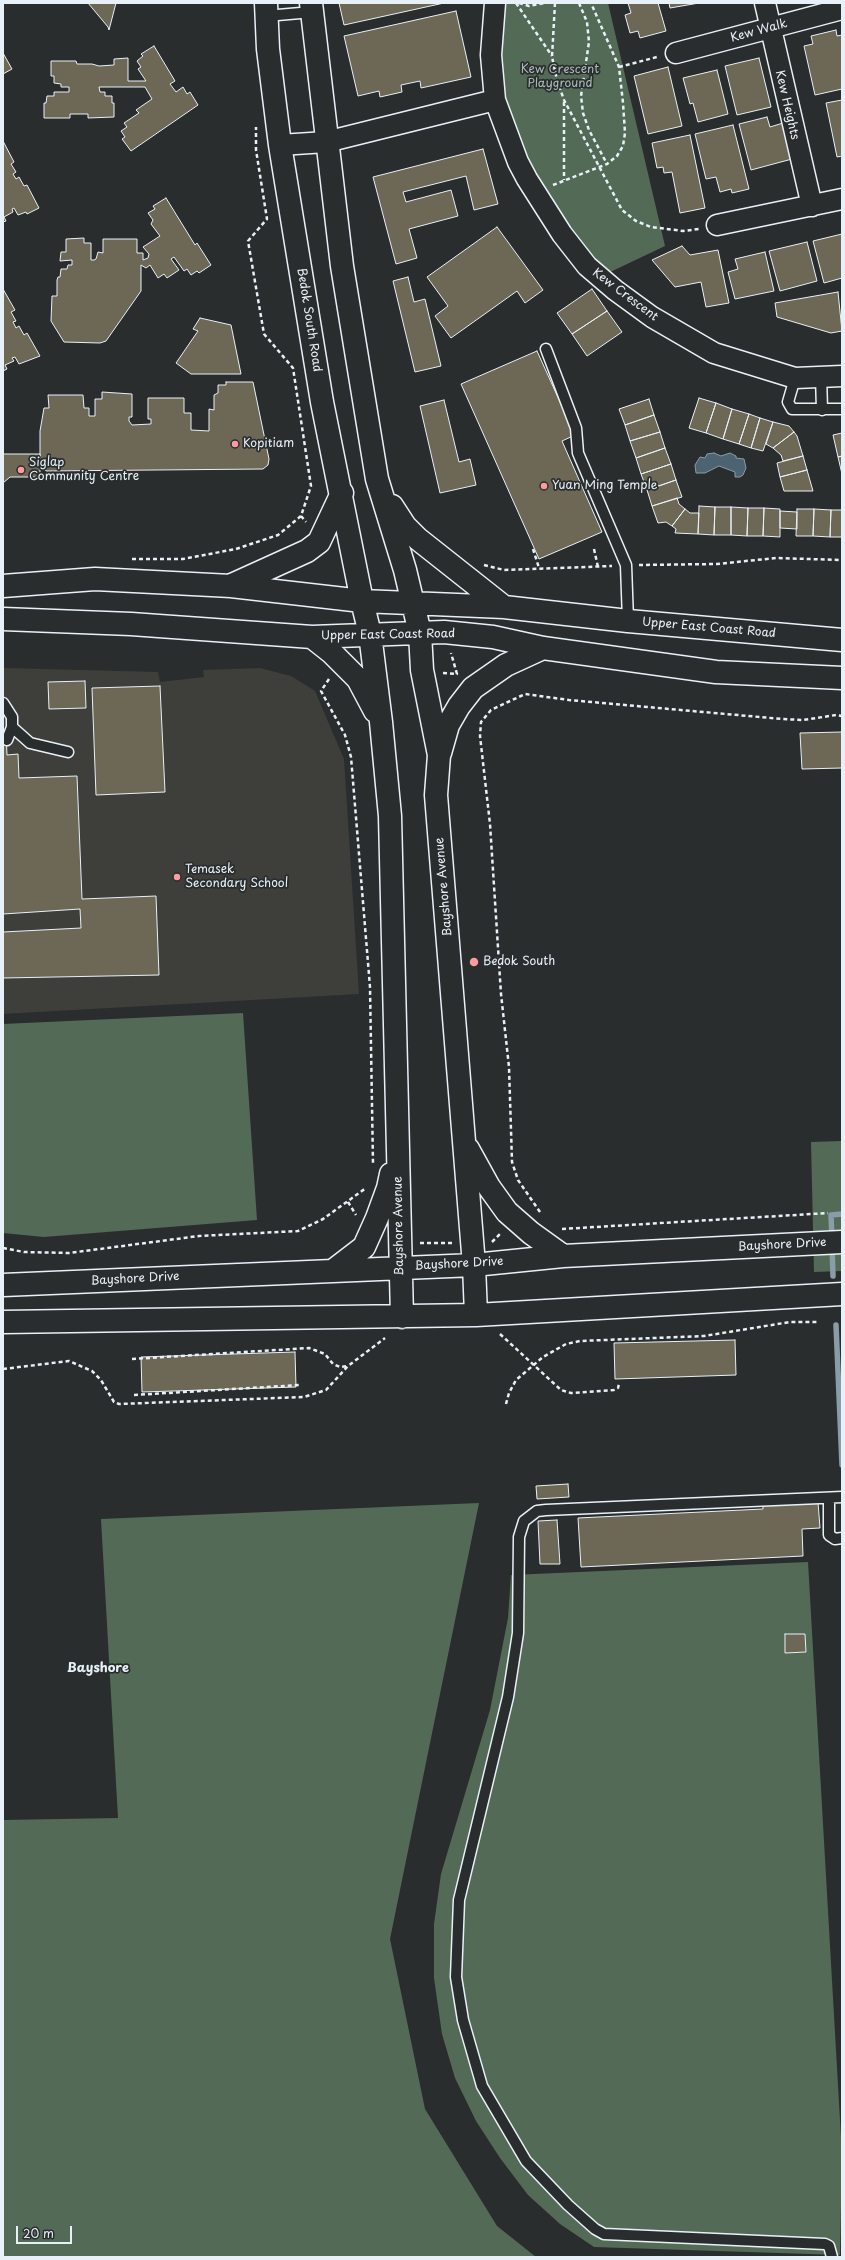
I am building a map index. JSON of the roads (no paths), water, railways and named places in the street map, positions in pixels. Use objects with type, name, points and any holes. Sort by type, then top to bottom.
[{"type":"main road","points":[[312,7],[326,142],[342,266],[377,478],[405,570],[420,633]]},
{"type":"main road","name":"Bedok South Road","points":[[266,10],[280,145],[322,402],[370,634]]},
{"type":"main road","points":[[377,478],[405,526],[418,539],[504,607]]},
{"type":"main road","points":[[231,586],[302,554],[319,542],[342,493]]},
{"type":"main road","name":"Upper East Coast Road","points":[[3,586],[95,579],[231,586],[362,601],[504,607],[628,621],[842,640]]},
{"type":"main road","name":"Upper East Coast Road","points":[[3,619],[139,625],[312,637],[444,632],[493,637],[543,648],[716,672],[842,678]]},
{"type":"main road","name":"Bayshore Avenue","points":[[420,633],[422,670],[439,755],[436,795],[473,1242],[484,1264],[476,1315]]},
{"type":"main road","name":"Bayshore Avenue","points":[[370,634],[381,722],[390,816],[400,1267],[391,1324]]},
{"type":"main road","points":[[312,637],[331,652],[358,679],[381,722]]},
{"type":"main road","points":[[439,755],[448,725],[472,688],[506,665],[543,648]]},
{"type":"main road","name":"Bayshore Avenue","points":[[334,1270],[364,1247],[388,1188],[397,1136]]},
{"type":"main road","name":"Bayshore Avenue","points":[[464,1142],[489,1187],[507,1212],[530,1233],[563,1256]]},
{"type":"main road","name":"Bayshore Drive","points":[[3,1285],[484,1264],[563,1256],[842,1242]]},
{"type":"main road","points":[[3,1322],[391,1324],[476,1315],[499,1323],[842,1294]]},
{"type":"street","name":"Kew Crescent","points":[[495,3],[491,55],[495,100],[518,162],[536,194],[567,242],[587,266],[615,290],[646,312],[714,353],[795,378],[842,376]]},
{"type":"street","name":"Kew Heights","points":[[764,3],[812,206]]},
{"type":"street","name":"Kew Walk","points":[[676,53],[842,9]]},
{"type":"street","points":[[280,145],[326,142],[495,100]]},
{"type":"street","points":[[717,225],[812,206],[842,198]]},
{"type":"lane","points":[[266,10],[312,7]]},
{"type":"lane","points":[[546,349],[576,428],[578,454],[626,565],[628,621]]},
{"type":"lane","points":[[821,376],[822,410]]},
{"type":"lane","points":[[795,378],[788,402],[792,409],[842,409]]},
{"type":"lane","points":[[3,703],[12,717],[12,727],[7,740]]},
{"type":"lane","points":[[12,727],[30,743],[68,752]]},
{"type":"lane","points":[[832,2257],[829,2246],[824,2244],[604,2234],[594,2229],[568,2206],[526,2161],[482,2086],[463,2020],[456,1977],[459,1900],[508,1697],[518,1634],[519,1537],[524,1521],[529,1515],[542,1511],[842,1497]]},
{"type":"lane","points":[[829,1498],[830,1535],[835,1539],[842,1538]]},
{"type":"water","points":[[714,453],[721,456],[730,453],[736,456],[736,458],[744,459],[746,468],[743,475],[740,477],[735,477],[735,472],[719,466],[705,473],[696,473],[695,465],[700,457],[705,458],[707,454]]},
{"type":"waterway","points":[[832,1238],[831,1215],[842,1214]]},
{"type":"waterway","points":[[832,1246],[833,1276]]},
{"type":"waterway","points":[[836,1325],[842,1465]]},
{"type":"place","name":"Kopitiam","points":[[235,444]]},
{"type":"place","name":"Siglap Community Centre","points":[[21,470]]},
{"type":"place","name":"Yuan Ming Temple","points":[[544,486]]},
{"type":"place","name":"Temasek Secondary School","points":[[177,877]]},
{"type":"place","name":"Bedok South","points":[[474,962]]},
{"type":"district","name":"Bayshore","points":[[98,1668]]},
{"type":"park label","name":"Kew Crescent Playground","points":[[560,77]]}]
